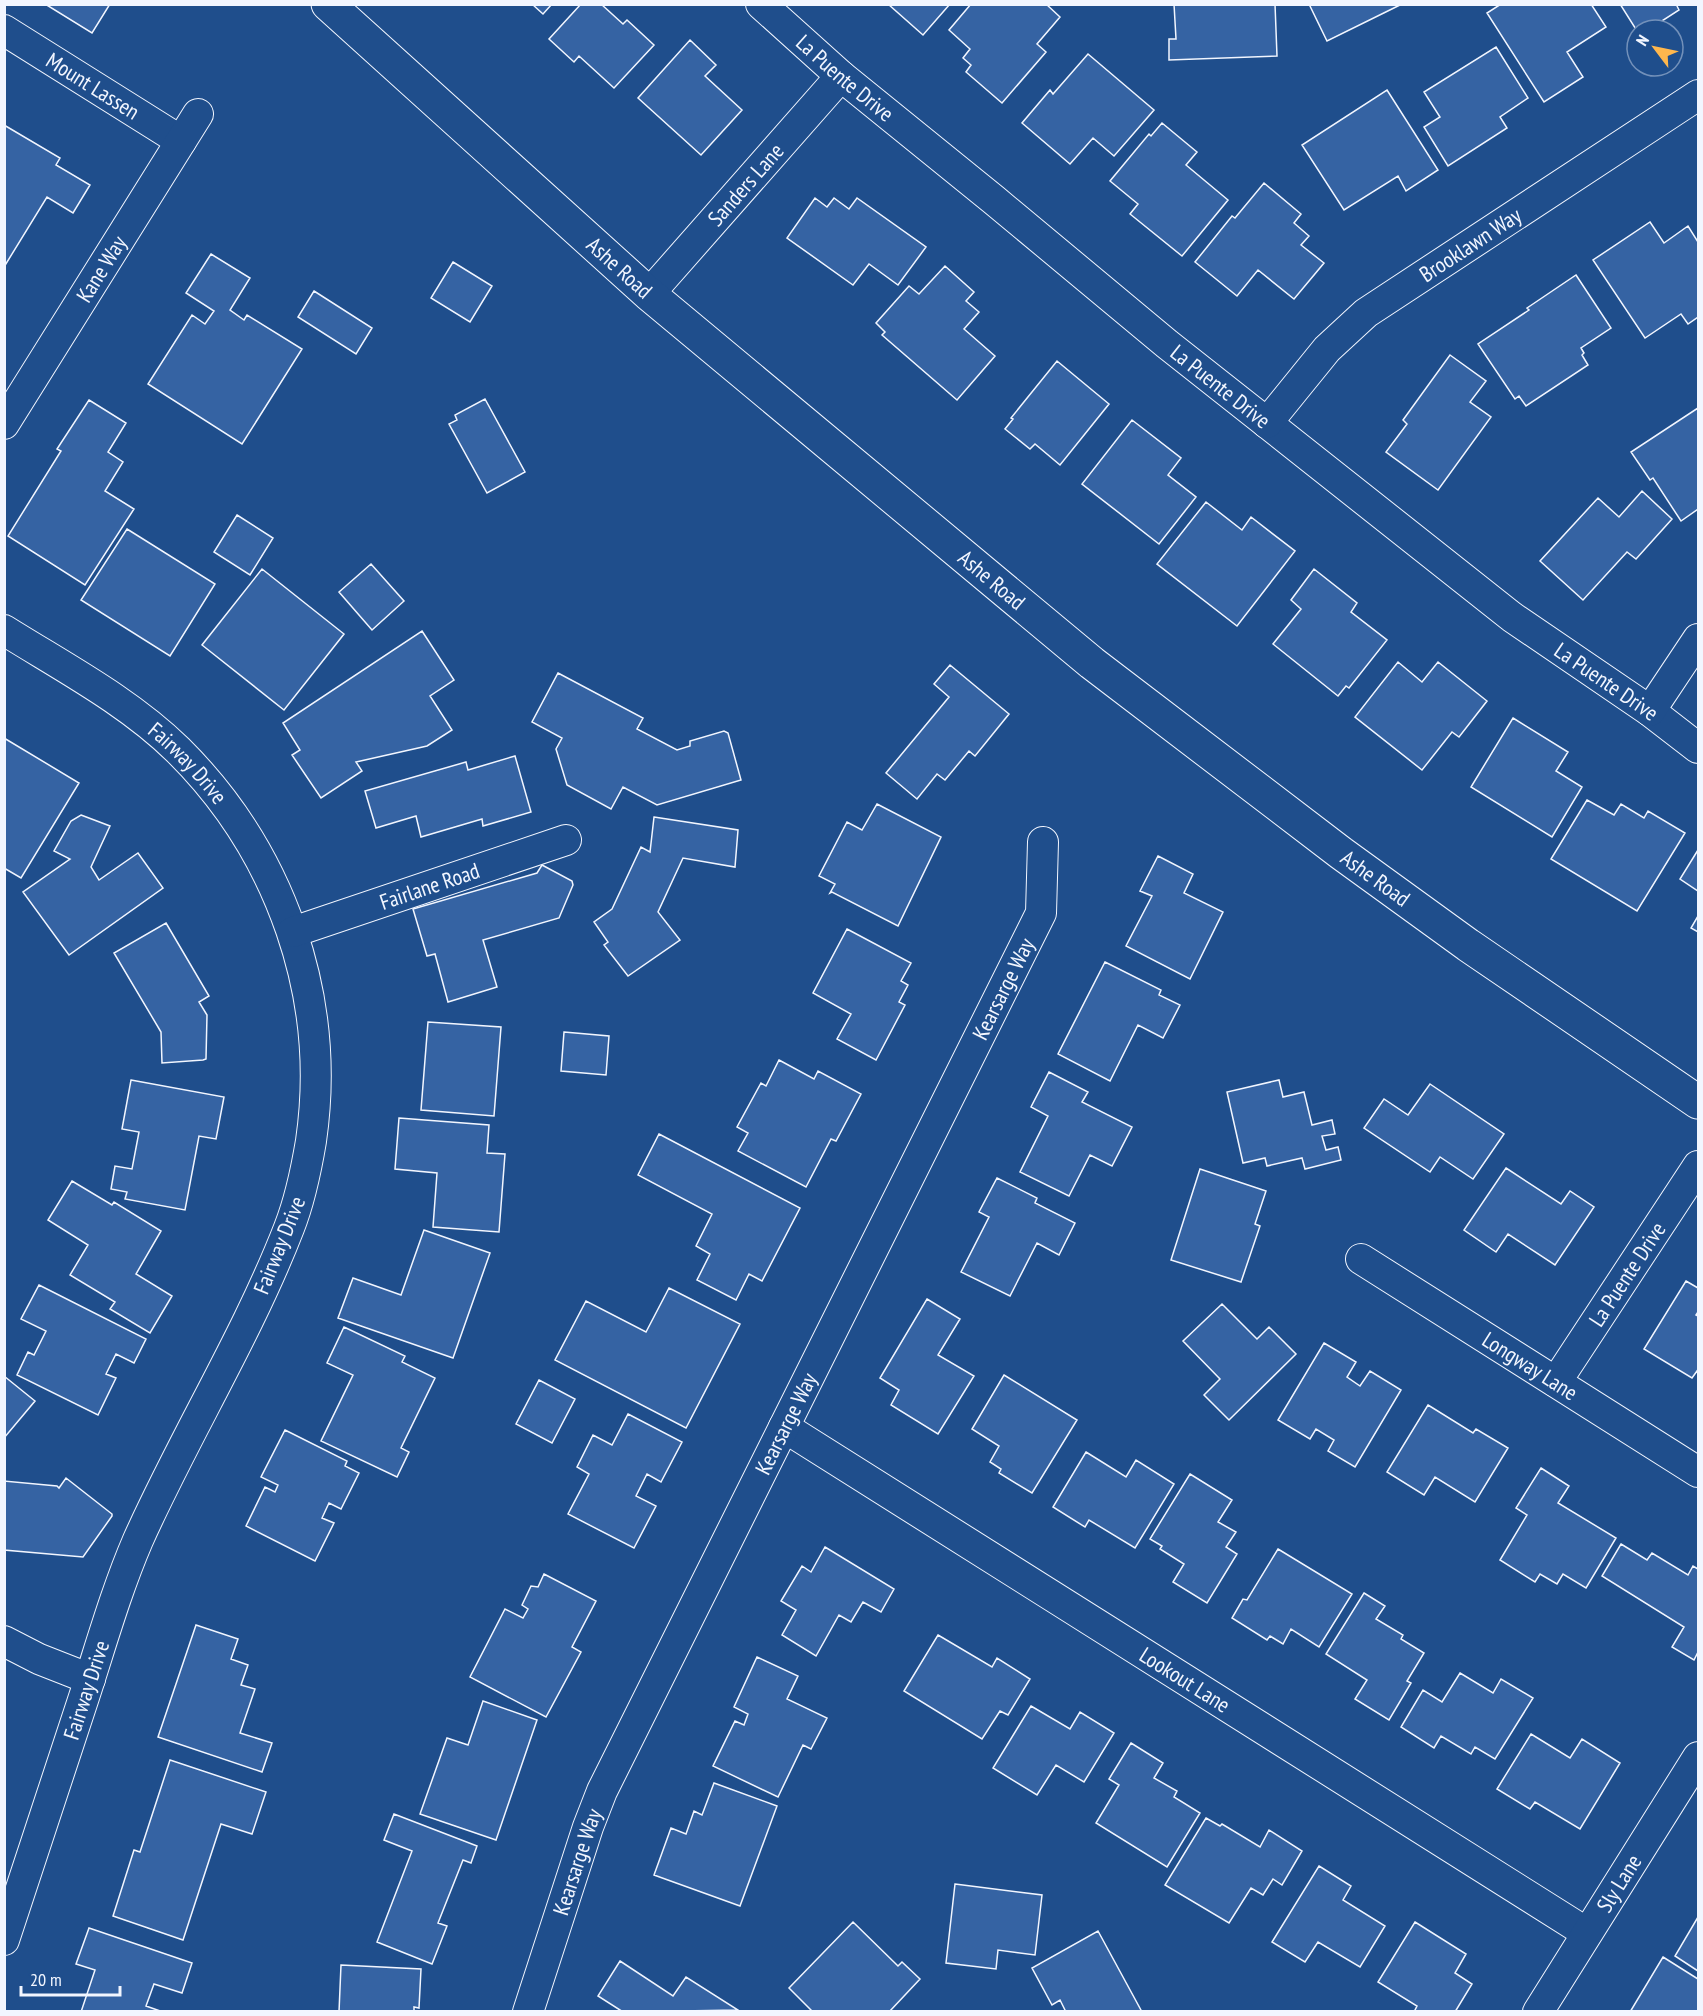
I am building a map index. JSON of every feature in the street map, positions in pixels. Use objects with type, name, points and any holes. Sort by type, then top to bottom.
[{"type":"street","name":"Ashe Road","points":[[328,4],[649,294],[1092,663],[1350,860],[1468,945],[1698,1102]]},
{"type":"street","name":"La Puente Drive","points":[[760,4],[841,76],[1167,344],[1512,617],[1650,711],[1698,748]]},
{"type":"street","name":"Mount Lassen","points":[[4,30],[181,141]]},
{"type":"street","name":"Sanders Lane","points":[[649,294],[841,76]]},
{"type":"street","name":"Brooklawn Way","points":[[1267,423],[1327,349],[1366,313],[1698,96]]},
{"type":"street","name":"Kane Way","points":[[4,424],[198,114]]},
{"type":"street","name":"Fairway Drive","points":[[4,630],[128,708],[176,748],[219,794],[250,840],[276,888],[293,932],[309,993],[316,1047],[315,1110],[306,1173],[290,1225],[269,1276],[138,1541],[90,1678],[4,1940]]},
{"type":"street","points":[[1650,711],[1698,639]]},
{"type":"street","name":"Fairlane Road","points":[[293,932],[566,840]]},
{"type":"street","name":"Kearsarge Way","points":[[528,2012],[588,1827],[602,1791],[1041,913],[1043,842]]},
{"type":"street","name":"La Puente Drive","points":[[1556,1382],[1698,1166]]},
{"type":"street","name":"Longway Lane","points":[[1361,1259],[1698,1472]]},
{"type":"street","name":"Lookout Lane","points":[[784,1427],[1587,1933]]},
{"type":"street","points":[[4,1641],[39,1659],[90,1678]]},
{"type":"street","name":"Sly Lane","points":[[1538,2012],[1698,1757]]},
{"type":"building","points":[[45,4],[110,4],[92,33]]},
{"type":"building","points":[[532,4],[552,4],[543,14]]},
{"type":"building","points":[[581,4],[601,4],[623,24],[627,20],[654,45],[614,88],[579,56],[574,62],[549,39]]},
{"type":"building","points":[[888,4],[950,4],[923,35]]},
{"type":"building","points":[[971,4],[1046,4],[1060,17],[1037,44],[1046,52],[1002,103],[966,72],[971,65],[963,58],[970,49],[949,30]]},
{"type":"building","points":[[1174,4],[1275,4],[1277,56],[1169,60],[1169,39],[1176,39]]},
{"type":"building","points":[[1309,4],[1402,4],[1327,41]]},
{"type":"building","points":[[1501,4],[1591,4],[1606,27],[1567,52],[1583,77],[1544,102],[1487,13]]},
{"type":"building","points":[[1620,4],[1676,4],[1679,10],[1667,18],[1629,18]]},
{"type":"building","points":[[690,40],[716,65],[705,76],[742,110],[701,155],[638,98]]},
{"type":"building","points":[[1496,47],[1528,98],[1500,117],[1507,128],[1448,166],[1424,127],[1440,117],[1424,92]]},
{"type":"building","points":[[1088,54],[1154,110],[1114,156],[1093,138],[1070,164],[1022,123],[1050,90],[1053,94]]},
{"type":"building","points":[[1387,90],[1438,170],[1406,191],[1398,176],[1344,210],[1302,145]]},
{"type":"building","points":[[1162,123],[1197,152],[1186,165],[1228,200],[1182,256],[1130,214],[1138,204],[1110,181],[1149,134],[1151,136]]},
{"type":"building","points":[[4,125],[60,158],[56,165],[90,185],[73,213],[47,197],[4,267]]},
{"type":"building","points":[[1264,183],[1301,214],[1294,223],[1309,236],[1301,245],[1324,263],[1294,299],[1258,270],[1237,296],[1195,262],[1232,216],[1235,218]]},
{"type":"building","points":[[815,198],[827,207],[834,198],[849,209],[857,198],[926,247],[898,285],[869,264],[853,285],[787,238]]},
{"type":"building","points":[[1650,222],[1664,243],[1688,226],[1698,242],[1698,317],[1688,324],[1681,314],[1645,338],[1593,260]]},
{"type":"building","points":[[211,254],[250,278],[230,310],[244,320],[247,315],[302,349],[242,444],[148,384],[192,315],[205,324],[214,311],[186,293]]},
{"type":"building","points":[[453,262],[492,286],[470,322],[431,298]]},
{"type":"building","points":[[945,266],[974,292],[966,301],[979,312],[964,329],[995,356],[957,400],[882,335],[885,332],[876,323],[909,286],[919,294]]},
{"type":"building","points":[[1576,275],[1611,328],[1581,348],[1588,365],[1526,406],[1519,396],[1515,399],[1478,344]]},
{"type":"building","points":[[314,291],[372,328],[356,354],[298,317]]},
{"type":"building","points":[[1450,355],[1486,381],[1470,402],[1491,417],[1438,490],[1386,452],[1407,424],[1403,420]]},
{"type":"building","points":[[1057,361],[1109,404],[1060,465],[1035,444],[1030,449],[1005,429],[1013,419],[1011,418]]},
{"type":"building","points":[[485,399],[525,472],[487,493],[449,424],[457,420],[455,415]]},
{"type":"building","points":[[89,400],[126,423],[108,452],[123,462],[105,491],[134,509],[85,585],[8,536],[61,451],[57,449]]},
{"type":"building","points":[[1698,408],[1698,509],[1681,521],[1653,478],[1650,480],[1631,452]]},
{"type":"building","points":[[1132,420],[1181,458],[1168,475],[1196,497],[1159,544],[1082,484]]},
{"type":"building","points":[[1642,491],[1672,519],[1636,559],[1627,552],[1583,600],[1540,561],[1598,498],[1619,517]]},
{"type":"building","points":[[1206,502],[1242,530],[1251,517],[1295,551],[1237,626],[1157,564]]},
{"type":"building","points":[[237,515],[273,538],[250,575],[214,552]]},
{"type":"building","points":[[127,529],[215,584],[170,656],[81,600]]},
{"type":"building","points":[[371,564],[404,601],[372,630],[339,592]]},
{"type":"building","points":[[262,569],[344,634],[284,710],[202,645]]},
{"type":"building","points":[[1314,569],[1357,603],[1351,612],[1387,640],[1349,688],[1346,686],[1338,696],[1273,644],[1301,609],[1291,600]]},
{"type":"building","points":[[422,631],[454,680],[430,696],[452,730],[427,746],[356,762],[362,771],[321,798],[292,755],[300,750],[283,723]]},
{"type":"building","points":[[1398,662],[1422,682],[1438,662],[1487,701],[1459,737],[1452,732],[1422,770],[1355,717]]},
{"type":"building","points":[[950,665],[1009,714],[975,756],[969,751],[945,780],[937,774],[917,799],[886,773],[949,697],[934,684]]},
{"type":"building","points":[[558,673],[643,718],[637,729],[677,750],[690,746],[690,741],[724,731],[728,733],[741,780],[657,805],[623,787],[611,809],[567,785],[556,749],[562,738],[532,722]]},
{"type":"building","points":[[1513,718],[1568,752],[1556,771],[1582,787],[1552,837],[1471,787]]},
{"type":"building","points":[[4,738],[79,783],[21,878],[4,868]]},
{"type":"building","points":[[515,756],[531,812],[483,826],[482,819],[421,837],[416,816],[376,828],[365,791],[466,762],[468,770]]},
{"type":"building","points":[[1587,800],[1614,815],[1621,804],[1644,818],[1648,811],[1685,833],[1637,911],[1551,859]]},
{"type":"building","points":[[877,804],[941,837],[898,926],[830,893],[835,884],[819,876],[847,822],[862,830]]},
{"type":"building","points":[[81,815],[110,826],[91,867],[99,880],[138,853],[163,888],[69,955],[23,892],[70,859],[54,851],[71,821]]},
{"type":"building","points":[[654,817],[738,830],[735,867],[683,858],[658,912],[680,940],[628,976],[604,945],[608,942],[594,922],[612,909],[641,847],[650,852]]},
{"type":"building","points":[[1698,850],[1698,891],[1680,879]]},
{"type":"building","points":[[1158,856],[1193,874],[1184,893],[1223,912],[1190,979],[1126,946],[1152,896],[1140,891]]},
{"type":"building","points":[[542,865],[572,881],[573,885],[559,918],[483,940],[497,987],[448,1002],[435,954],[427,956],[413,909],[537,873]]},
{"type":"building","points":[[1698,916],[1698,932],[1691,928]]},
{"type":"building","points":[[166,923],[209,996],[199,1002],[207,1015],[206,1059],[203,1060],[162,1063],[161,1032],[114,953]]},
{"type":"building","points":[[847,929],[911,963],[901,981],[908,985],[899,1002],[905,1005],[876,1060],[837,1039],[851,1014],[813,993]]},
{"type":"building","points":[[1105,962],[1161,990],[1159,995],[1180,1005],[1163,1038],[1138,1025],[1110,1081],[1058,1054]]},
{"type":"building","points":[[428,1022],[501,1027],[494,1116],[421,1110]]},
{"type":"building","points":[[564,1032],[609,1036],[606,1075],[561,1071]]},
{"type":"building","points":[[779,1060],[814,1079],[818,1071],[861,1094],[836,1141],[831,1139],[806,1187],[738,1151],[748,1133],[737,1127],[761,1083],[766,1086]]},
{"type":"building","points":[[1049,1072],[1088,1092],[1082,1102],[1132,1127],[1112,1166],[1090,1155],[1069,1196],[1020,1172],[1048,1116],[1031,1107]]},
{"type":"building","points":[[131,1080],[224,1097],[216,1139],[199,1136],[185,1210],[125,1199],[127,1192],[111,1189],[115,1166],[132,1169],[139,1132],[122,1129]]},
{"type":"building","points":[[1279,1080],[1283,1097],[1304,1092],[1312,1125],[1332,1120],[1335,1134],[1322,1136],[1326,1150],[1338,1147],[1341,1160],[1305,1169],[1302,1158],[1267,1166],[1265,1158],[1243,1163],[1227,1092]]},
{"type":"building","points":[[1430,1084],[1504,1134],[1473,1179],[1440,1157],[1430,1172],[1364,1128],[1384,1099],[1408,1115]]},
{"type":"building","points":[[399,1118],[489,1125],[487,1153],[505,1154],[499,1232],[433,1227],[437,1173],[395,1169]]},
{"type":"building","points":[[659,1134],[800,1208],[762,1281],[749,1274],[736,1300],[697,1280],[710,1254],[696,1246],[712,1214],[638,1175]]},
{"type":"building","points":[[1506,1168],[1561,1204],[1570,1191],[1594,1207],[1555,1265],[1508,1234],[1496,1252],[1464,1230]]},
{"type":"building","points":[[1200,1169],[1266,1191],[1255,1224],[1260,1226],[1241,1282],[1171,1260]]},
{"type":"building","points":[[997,1178],[1037,1198],[1035,1203],[1075,1223],[1059,1255],[1037,1243],[1010,1296],[961,1272],[989,1217],[979,1212]]},
{"type":"building","points":[[72,1181],[112,1205],[114,1202],[161,1231],[136,1274],[172,1296],[150,1333],[110,1309],[115,1302],[70,1275],[88,1245],[48,1220]]},
{"type":"building","points":[[424,1230],[490,1253],[453,1358],[338,1318],[353,1278],[401,1295]]},
{"type":"building","points":[[1686,1281],[1698,1288],[1696,1315],[1698,1316],[1698,1372],[1692,1378],[1644,1349]]},
{"type":"building","points":[[39,1285],[146,1339],[134,1363],[116,1354],[106,1374],[116,1378],[98,1415],[17,1375],[28,1352],[34,1355],[46,1331],[21,1319]]},
{"type":"building","points":[[669,1288],[740,1324],[686,1428],[555,1360],[586,1301],[646,1332]]},
{"type":"building","points":[[927,1299],[960,1319],[938,1355],[974,1376],[938,1434],[891,1405],[899,1390],[880,1378]]},
{"type":"building","points":[[1222,1304],[1257,1339],[1269,1327],[1296,1354],[1229,1420],[1204,1395],[1220,1379],[1183,1341]]},
{"type":"building","points":[[344,1327],[405,1356],[402,1362],[435,1378],[401,1448],[409,1452],[397,1477],[321,1441],[353,1375],[327,1363]]},
{"type":"building","points":[[1324,1343],[1356,1362],[1347,1377],[1360,1386],[1370,1371],[1401,1390],[1355,1467],[1328,1451],[1334,1440],[1316,1429],[1310,1439],[1278,1420]]},
{"type":"building","points":[[1004,1375],[1077,1420],[1032,1493],[999,1473],[1001,1469],[990,1462],[999,1446],[972,1429]]},
{"type":"building","points":[[4,1376],[35,1401],[4,1438]]},
{"type":"building","points":[[539,1380],[575,1399],[552,1443],[516,1424]]},
{"type":"building","points":[[1428,1405],[1473,1433],[1476,1429],[1508,1448],[1475,1502],[1435,1477],[1424,1495],[1387,1472]]},
{"type":"building","points":[[628,1414],[682,1442],[661,1482],[647,1474],[636,1496],[656,1506],[634,1548],[568,1514],[589,1474],[577,1467],[593,1435],[612,1445]]},
{"type":"building","points":[[285,1430],[347,1461],[345,1466],[359,1473],[341,1509],[329,1503],[322,1518],[334,1523],[315,1561],[246,1526],[265,1487],[275,1492],[278,1485],[261,1477]]},
{"type":"building","points":[[1086,1452],[1126,1477],[1136,1460],[1174,1484],[1135,1548],[1089,1520],[1085,1527],[1053,1507]]},
{"type":"building","points":[[1541,1468],[1569,1486],[1558,1503],[1616,1538],[1586,1588],[1563,1574],[1557,1584],[1540,1574],[1535,1582],[1500,1560],[1527,1515],[1516,1508]]},
{"type":"building","points":[[1190,1474],[1232,1500],[1218,1522],[1236,1532],[1226,1547],[1237,1554],[1207,1603],[1173,1582],[1184,1564],[1160,1549],[1162,1546],[1150,1539]]},
{"type":"building","points":[[66,1478],[112,1514],[83,1557],[4,1550],[4,1481],[59,1488]]},
{"type":"building","points":[[1621,1544],[1647,1560],[1652,1553],[1688,1575],[1693,1566],[1698,1569],[1698,1652],[1694,1660],[1672,1647],[1684,1627],[1602,1576]]},
{"type":"building","points":[[825,1547],[894,1589],[881,1612],[863,1602],[851,1622],[839,1615],[816,1656],[782,1635],[796,1610],[781,1601],[802,1566],[811,1572]]},
{"type":"building","points":[[1278,1549],[1352,1594],[1319,1647],[1291,1629],[1283,1644],[1270,1636],[1267,1640],[1232,1618],[1243,1599],[1247,1600]]},
{"type":"building","points":[[544,1574],[596,1601],[572,1647],[581,1652],[546,1717],[470,1677],[505,1609],[523,1618],[528,1609],[522,1605],[531,1586],[538,1587]]},
{"type":"building","points":[[1364,1593],[1385,1606],[1376,1619],[1403,1635],[1401,1639],[1424,1653],[1407,1681],[1411,1683],[1389,1720],[1355,1699],[1367,1680],[1326,1654]]},
{"type":"building","points":[[196,1625],[238,1639],[231,1659],[248,1665],[241,1685],[255,1689],[240,1733],[272,1743],[262,1772],[158,1737]]},
{"type":"building","points":[[938,1635],[992,1667],[997,1658],[1030,1679],[1008,1715],[1000,1711],[982,1739],[904,1691]]},
{"type":"building","points":[[757,1657],[798,1676],[787,1699],[827,1718],[811,1749],[803,1745],[778,1797],[713,1766],[735,1721],[744,1725],[748,1714],[734,1707]]},
{"type":"building","points":[[1460,1673],[1493,1693],[1501,1679],[1533,1698],[1495,1759],[1475,1747],[1471,1754],[1441,1736],[1434,1748],[1401,1727],[1423,1690],[1442,1702]]},
{"type":"building","points":[[483,1701],[537,1720],[496,1840],[420,1814],[447,1738],[468,1745]]},
{"type":"building","points":[[1031,1706],[1070,1729],[1080,1712],[1114,1733],[1084,1782],[1056,1765],[1037,1795],[993,1768]]},
{"type":"building","points":[[1531,1734],[1570,1758],[1582,1739],[1620,1763],[1580,1829],[1535,1802],[1530,1809],[1497,1789]]},
{"type":"building","points":[[1131,1743],[1163,1763],[1154,1778],[1177,1791],[1174,1797],[1200,1813],[1167,1867],[1096,1823],[1119,1785],[1109,1779]]},
{"type":"building","points":[[170,1760],[266,1792],[252,1834],[221,1824],[183,1940],[113,1916],[134,1850],[140,1852]]},
{"type":"building","points":[[714,1783],[777,1806],[740,1906],[654,1875],[671,1828],[686,1834],[694,1811],[702,1815]]},
{"type":"building","points":[[394,1814],[477,1846],[471,1863],[463,1860],[438,1923],[447,1926],[432,1964],[377,1942],[412,1851],[384,1840]]},
{"type":"building","points":[[1206,1818],[1220,1826],[1222,1824],[1260,1847],[1269,1830],[1302,1851],[1282,1885],[1273,1879],[1263,1895],[1251,1888],[1229,1923],[1165,1885]]},
{"type":"building","points":[[1319,1866],[1351,1886],[1343,1900],[1385,1926],[1360,1967],[1318,1942],[1305,1962],[1272,1942]]},
{"type":"building","points":[[955,1884],[1042,1895],[1035,1955],[998,1950],[996,1969],[946,1963]]},
{"type":"building","points":[[1698,1917],[1698,1971],[1675,1956]]},
{"type":"building","points":[[853,1922],[898,1966],[902,1962],[920,1979],[889,2012],[813,2012],[789,1988]]},
{"type":"building","points":[[1415,1922],[1466,1954],[1455,1973],[1472,1984],[1455,2012],[1414,2012],[1417,2006],[1378,1982]]},
{"type":"building","points":[[89,1928],[192,1963],[182,1993],[154,1984],[146,2006],[163,2012],[81,2012],[95,1970],[76,1964]]},
{"type":"building","points":[[1098,1931],[1142,2012],[1066,2012],[1060,2000],[1052,2005],[1032,1968]]},
{"type":"building","points":[[1663,1957],[1698,1979],[1698,2012],[1630,2012]]},
{"type":"building","points":[[620,1961],[673,1996],[686,1977],[738,2010],[623,2012],[598,1996]]},
{"type":"building","points":[[341,1965],[421,1969],[419,2008],[414,2007],[414,2012],[339,2012]]}]
